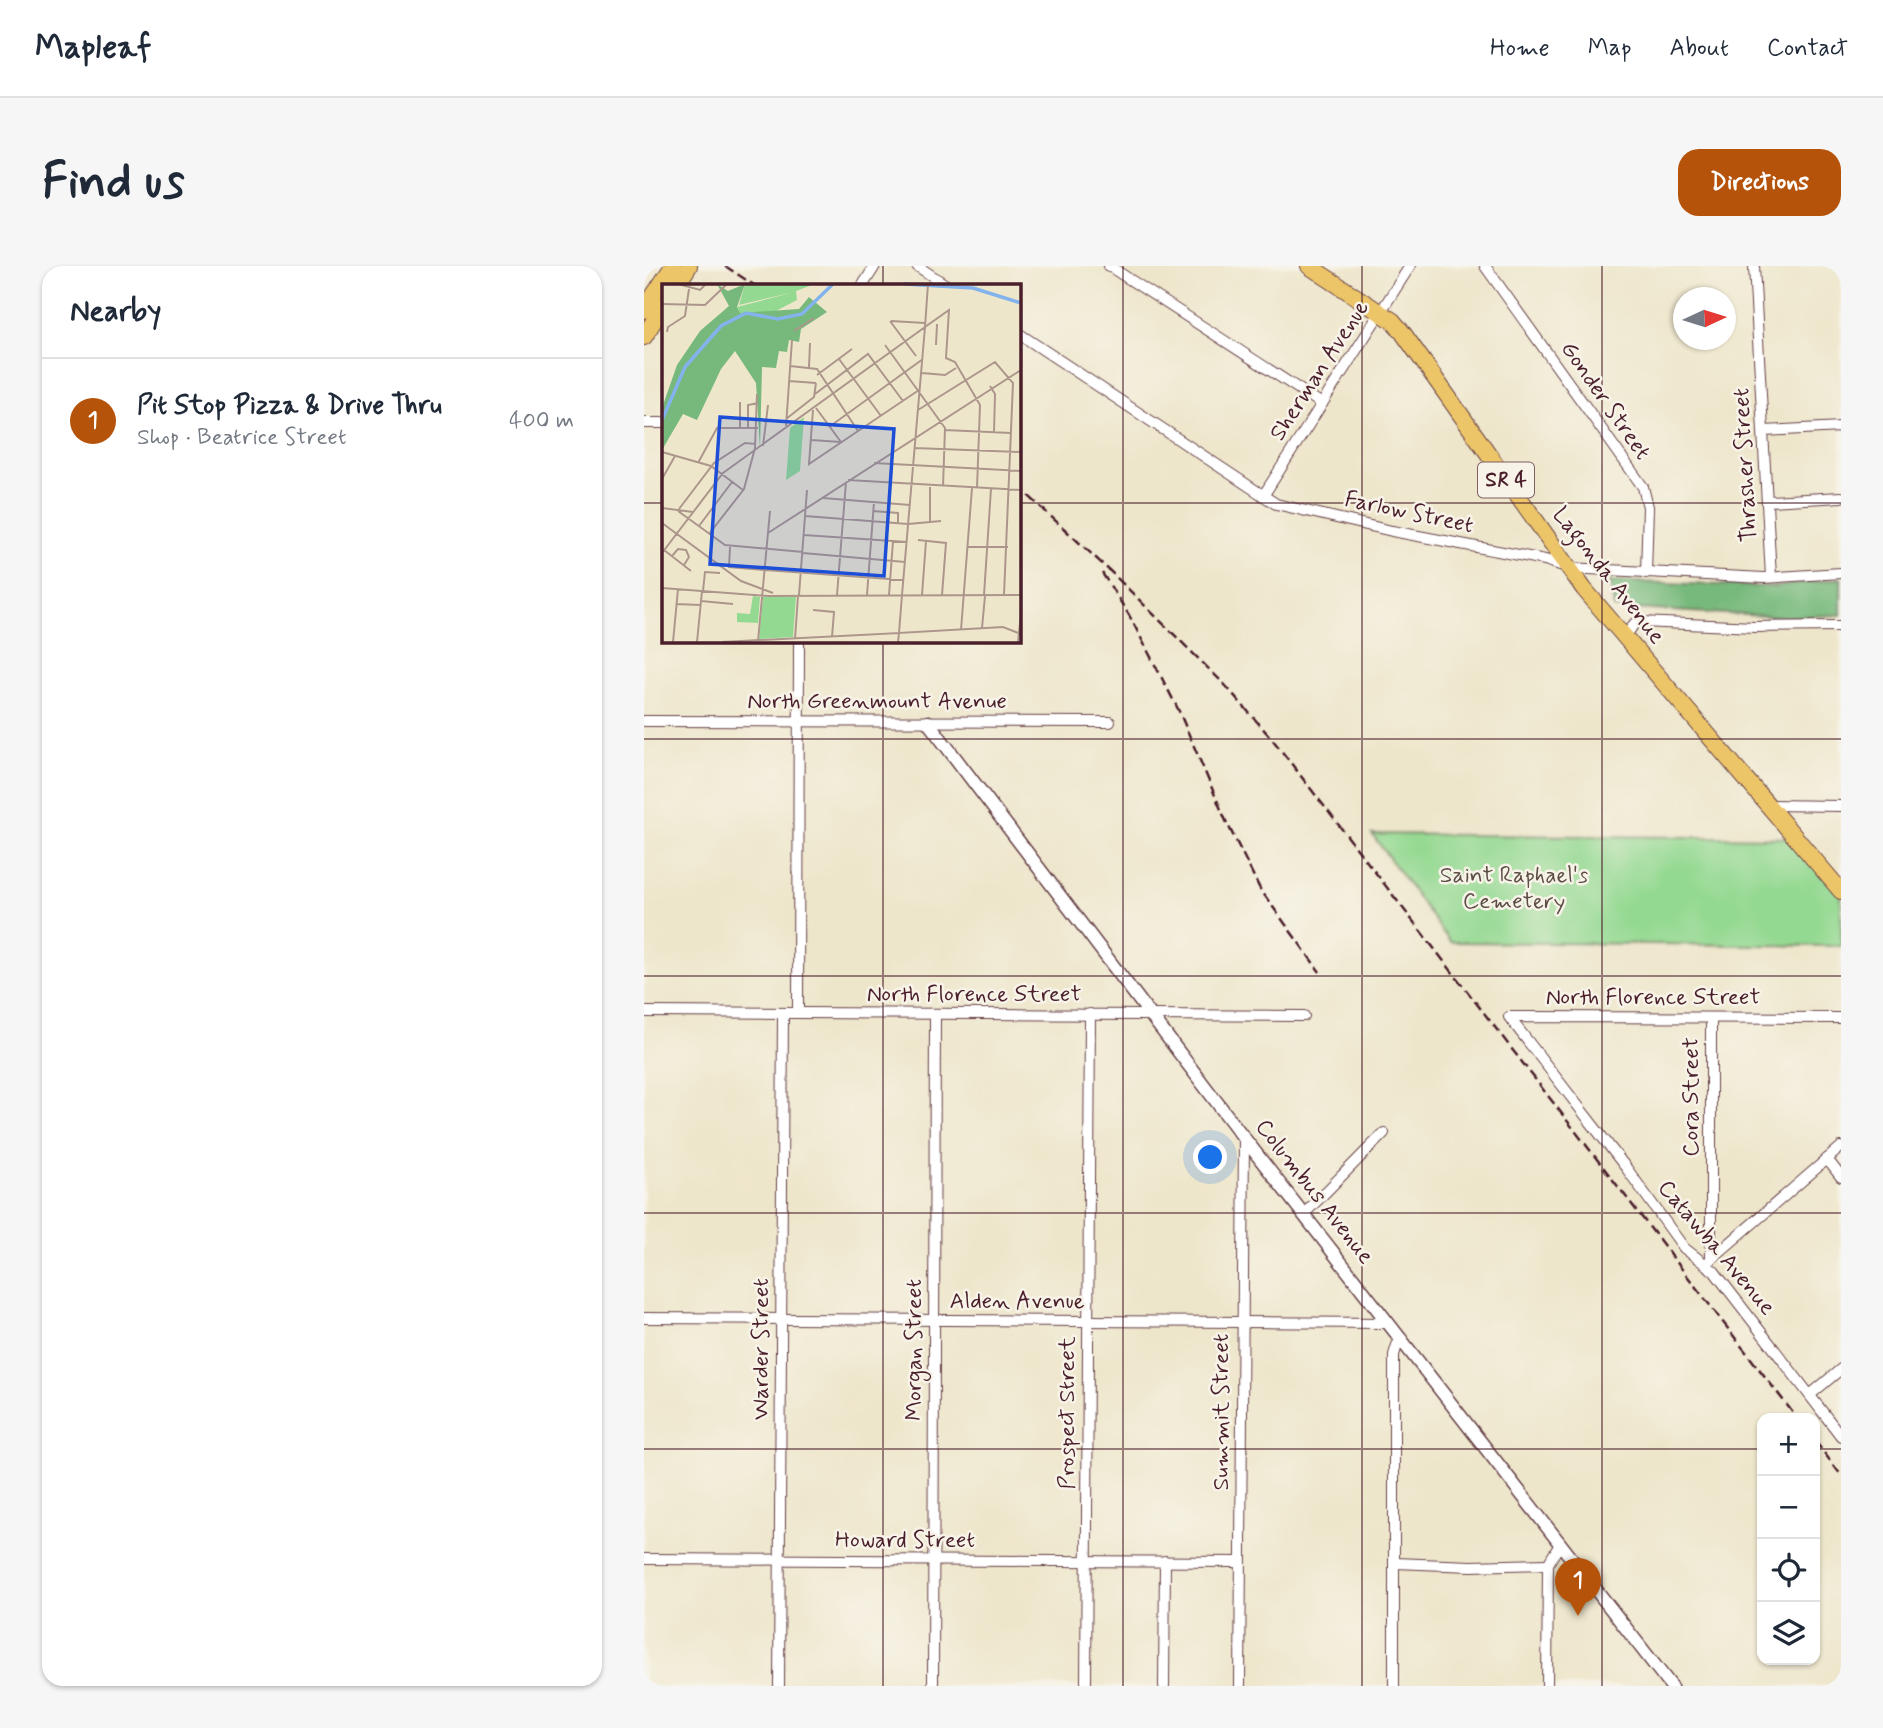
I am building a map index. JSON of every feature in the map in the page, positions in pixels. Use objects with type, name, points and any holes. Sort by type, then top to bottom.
[{"type":"main road","points":[[666,284],[673,266]]},
{"type":"main road","points":[[678,284],[689,266]]},
{"type":"main road","name":"Lagonda Avenue","points":[[1309,266],[1381,313],[1403,333],[1569,568],[1841,891]]},
{"type":"main road","points":[[644,310],[660,299]]},
{"type":"main road","points":[[644,337],[660,299]]},
{"type":"street","points":[[864,284],[875,266]]},
{"type":"street","points":[[917,266],[944,284]]},
{"type":"street","points":[[1109,266],[1322,404]]},
{"type":"street","name":"Sherman Avenue","points":[[1263,496],[1410,266]]},
{"type":"street","name":"Gonder Street","points":[[1485,266],[1643,487],[1648,507],[1646,573]]},
{"type":"street","name":"Thrasher Street","points":[[1754,266],[1771,577]]},
{"type":"street","name":"Farlow Street","points":[[1020,334],[1276,504],[1392,531],[1545,560],[1569,568],[1771,577],[1841,573]]},
{"type":"street","points":[[644,423],[662,423]]},
{"type":"street","points":[[1764,431],[1841,427]]},
{"type":"street","points":[[1768,501],[1841,497]]},
{"type":"street","points":[[1625,637],[1634,625],[1641,622],[1755,627],[1841,626]]},
{"type":"street","points":[[798,1013],[799,642]]},
{"type":"street","name":"North Greenmount Avenue","points":[[644,721],[1110,722]]},
{"type":"street","name":"Columbus Avenue","points":[[928,722],[1244,1138],[1671,1686]]},
{"type":"street","points":[[1768,805],[1841,806]]},
{"type":"street","name":"North Florence Street","points":[[644,1012],[1304,1016]]},
{"type":"street","name":"Warder Street","points":[[779,1686],[783,1013]]},
{"type":"street","name":"Morgan Street","points":[[933,1686],[935,1014]]},
{"type":"street","name":"Prospect Street","points":[[1086,1686],[1090,1014]]},
{"type":"street","name":"North Florence Street","points":[[1536,1052],[1509,1017],[1841,1018]]},
{"type":"street","name":"Cora Street","points":[[1709,1261],[1712,1018]]},
{"type":"street","name":"Catawba Avenue","points":[[1536,1052],[1627,1169],[1684,1248],[1695,1258],[1709,1261],[1841,1436]]},
{"type":"street","points":[[1304,1214],[1384,1133]]},
{"type":"street","name":"Summit Street","points":[[1240,1686],[1244,1138]]},
{"type":"street","points":[[1709,1261],[1841,1147]]},
{"type":"street","points":[[1827,1159],[1841,1177]]},
{"type":"street","name":"Alden Avenue","points":[[644,1318],[1389,1323]]},
{"type":"street","points":[[1394,1686],[1394,1355],[1402,1339]]},
{"type":"street","points":[[1810,1395],[1841,1369]]},
{"type":"street","points":[[1546,1686],[1548,1564],[1560,1544]]},
{"type":"street","name":"Howard Street","points":[[644,1559],[1240,1562]]},
{"type":"street","points":[[1164,1686],[1165,1561]]},
{"type":"street","points":[[1395,1563],[1471,1566],[1548,1564]]},
{"type":"green space","points":[[1841,578],[1841,615],[1786,617],[1614,608],[1610,581],[1774,587]]},
{"type":"green space","name":"Saint Raphael's Cemetery","points":[[1372,834],[1796,838],[1841,891],[1841,946],[1450,942]]},
{"type":"railway","points":[[725,266],[752,284]]},
{"type":"railway","points":[[1020,488],[1111,572],[1225,685],[1273,740],[1793,1413]]},
{"type":"railway","points":[[1102,573],[1129,615],[1178,709],[1226,821],[1260,889],[1320,972]]},
{"type":"railway","points":[[1820,1448],[1841,1475]]},
{"type":"place","name":"Pit Stop Pizza & Drive Thru","points":[[1578,1616]]}]
